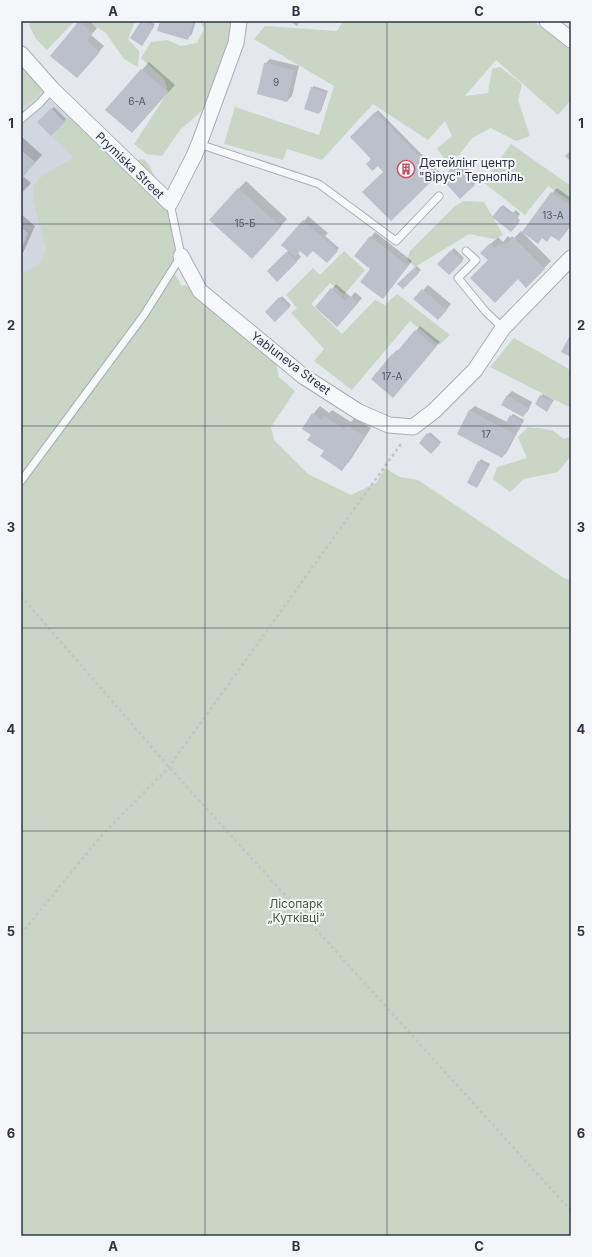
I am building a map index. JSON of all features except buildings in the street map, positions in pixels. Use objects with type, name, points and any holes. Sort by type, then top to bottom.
[{"type":"street","name":"Prymiska Street","points":[[21,54],[52,90],[170,203],[199,144],[236,43],[239,21]]},
{"type":"street","points":[[547,21],[571,40]]},
{"type":"street","name":"Yabluneva Street","points":[[181,256],[200,291],[303,376],[359,412],[389,425],[413,427]]},
{"type":"street","points":[[413,427],[434,411],[475,370],[502,328],[571,258]]},
{"type":"lane","points":[[21,119],[40,103],[52,90]]},
{"type":"lane","points":[[199,144],[319,184],[396,241],[439,196]]},
{"type":"lane","points":[[21,481],[144,315],[181,256],[170,203]]},
{"type":"lane","points":[[466,251],[476,260],[458,278],[486,312],[502,328]]},
{"type":"path","points":[[21,934],[101,836],[169,767],[413,427]]},
{"type":"path","points":[[21,596],[169,767],[571,1211]]},
{"type":"shaded area","points":[[21,60],[130,172],[21,282]]},
{"type":"green space","points":[[32,21],[75,21],[47,50],[36,39],[29,25]]},
{"type":"green space","points":[[87,21],[139,21],[134,24],[128,39],[139,51],[138,67],[124,59],[106,33]]},
{"type":"green space","points":[[200,21],[232,21],[227,50],[204,109],[180,130],[162,156],[146,154],[134,144],[168,92],[164,79],[141,58],[151,42],[167,40],[181,46],[197,43],[204,29]]},
{"type":"green space","points":[[343,21],[533,21],[571,51],[571,100],[558,115],[496,60],[465,96],[488,93],[492,69],[500,67],[522,84],[518,100],[530,136],[516,141],[491,128],[472,138],[459,155],[445,160],[437,148],[452,136],[445,121],[428,140],[373,104],[322,160],[287,149],[283,160],[224,144],[235,107],[319,135],[334,86],[254,39],[265,26],[337,31]]},
{"type":"green space","points":[[21,65],[44,89],[35,99],[21,107]]},
{"type":"green space","name":"Лісопарк „Кутківці“","points":[[69,116],[118,163],[144,159],[149,165],[174,215],[180,235],[179,251],[173,271],[182,286],[184,285],[191,287],[275,357],[279,377],[295,391],[271,427],[274,440],[308,474],[351,495],[376,483],[385,468],[400,477],[418,480],[564,578],[571,580],[571,1236],[21,1236],[21,275],[42,261],[46,249],[33,199],[34,185],[44,174],[74,158],[51,136]]},
{"type":"green space","points":[[511,144],[571,186],[571,202],[548,186],[525,215],[483,182]]},
{"type":"green space","points":[[464,201],[484,202],[503,235],[494,239],[469,234],[415,267],[407,260],[410,251],[455,206]]},
{"type":"green space","points":[[344,251],[365,270],[344,295],[330,283],[311,304],[342,334],[375,300],[385,305],[397,294],[450,335],[439,345],[410,321],[352,390],[314,361],[324,349],[291,313],[297,308],[286,295],[313,268],[320,275]]},
{"type":"green space","points":[[514,338],[571,370],[571,408],[490,367]]},
{"type":"green space","points":[[528,427],[552,430],[564,439],[571,436],[571,456],[558,472],[524,479],[510,492],[493,479],[497,467],[527,458],[518,437]]},
{"type":"place","name":"Детейлінг центр \"Вірус\" Тернопіль","points":[[406,169]]}]
